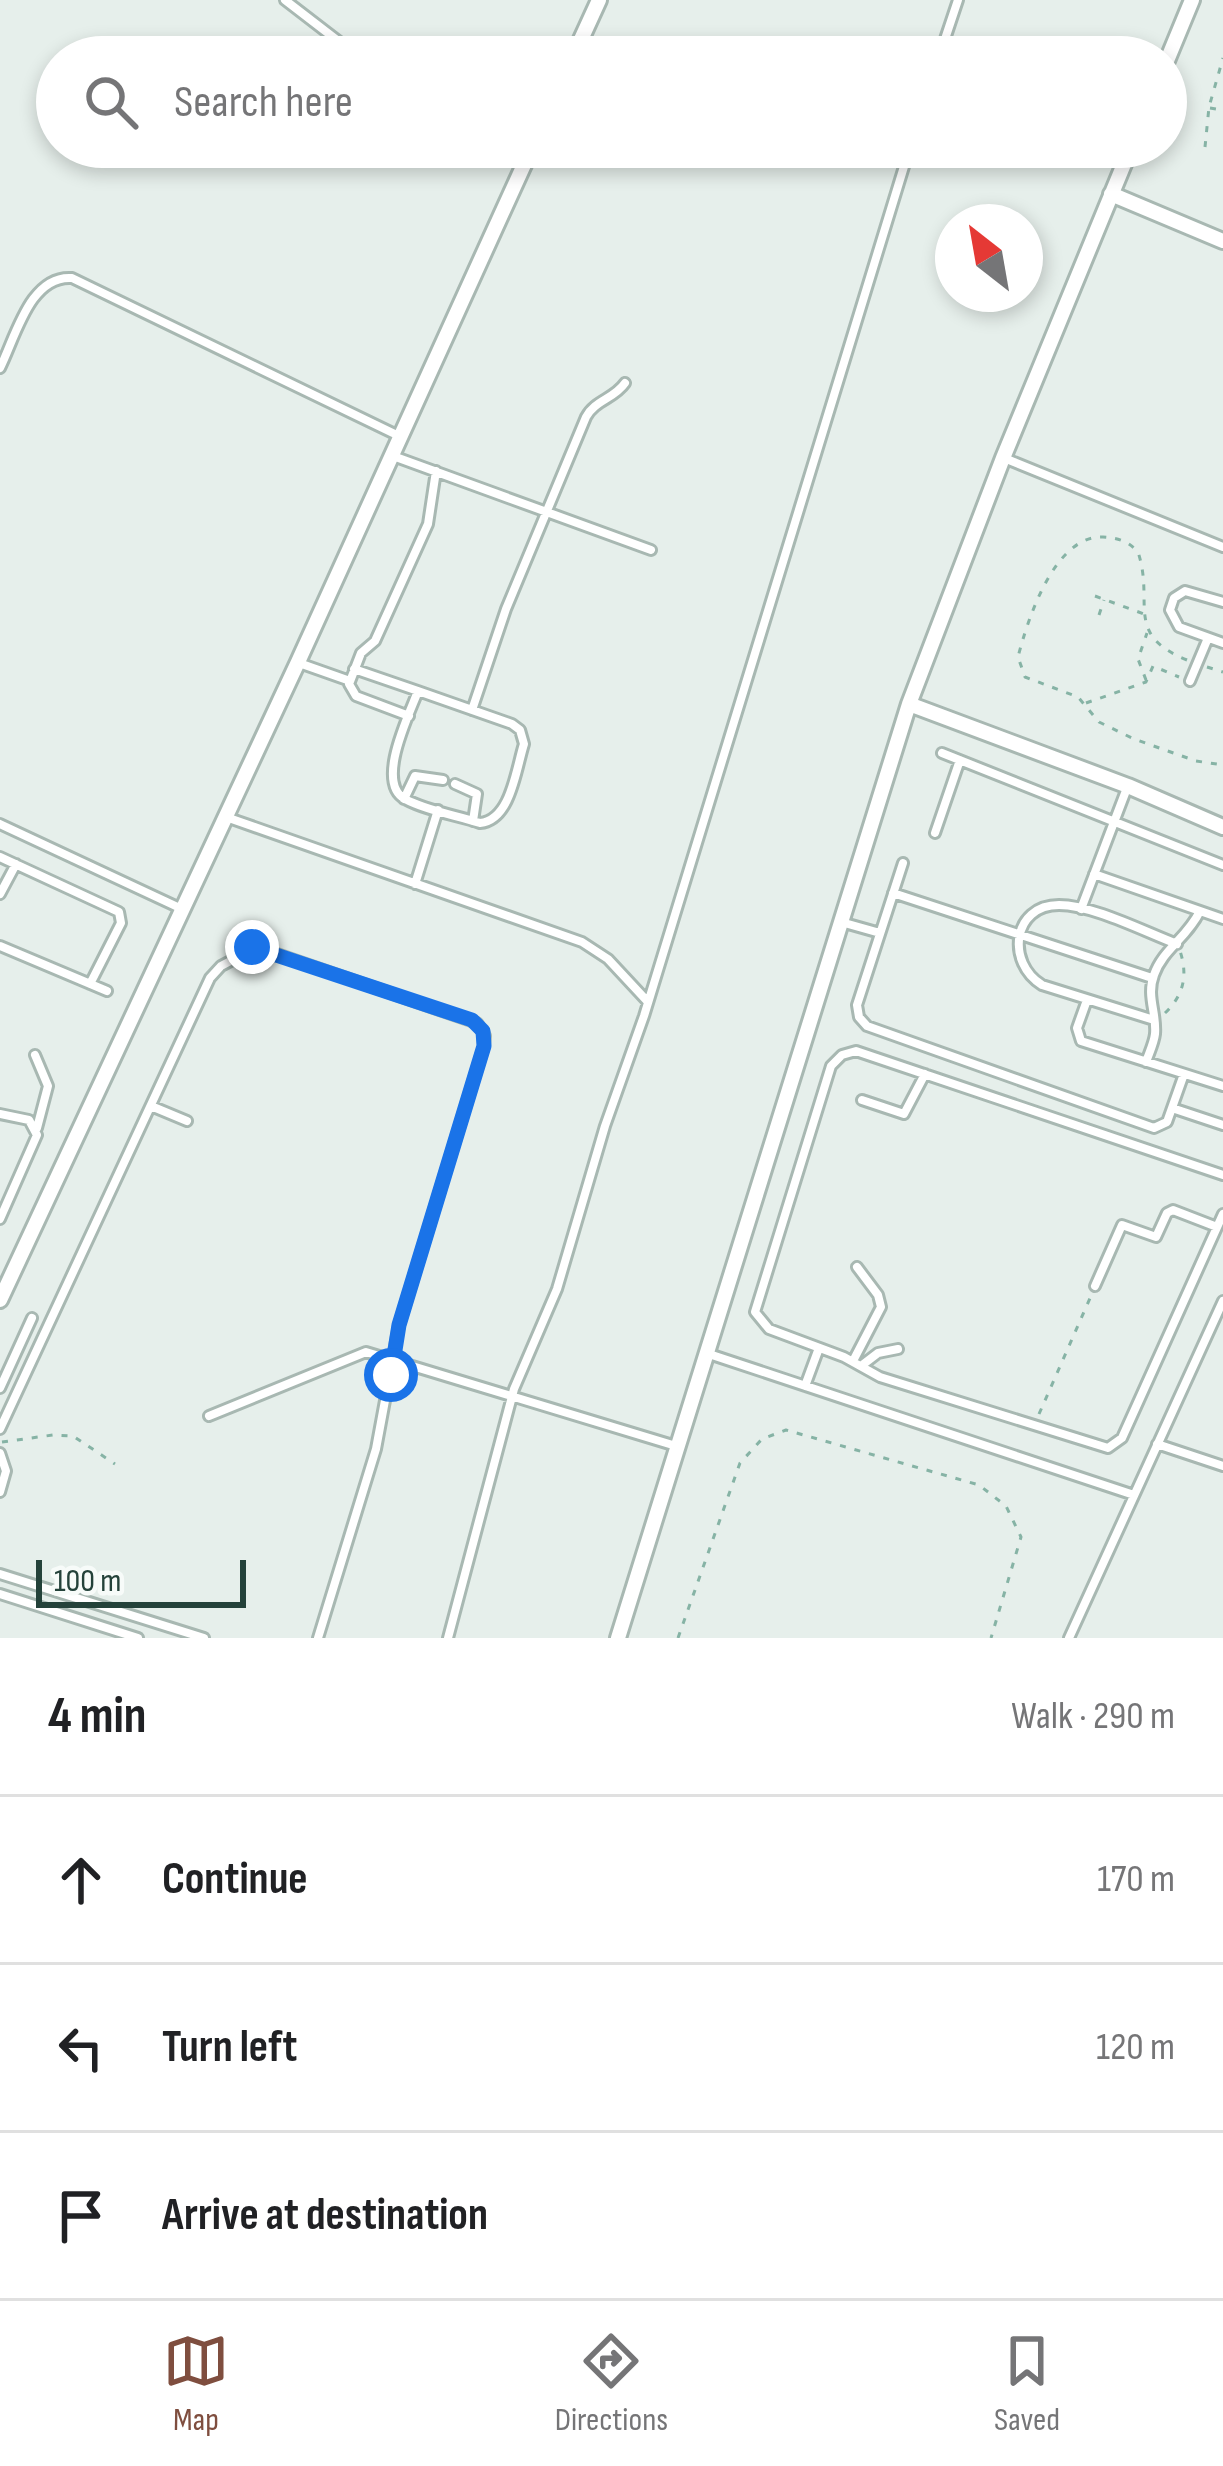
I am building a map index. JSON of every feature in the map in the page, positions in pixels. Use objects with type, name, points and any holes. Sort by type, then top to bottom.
[{"type":"street","points":[[583,36],[599,0]]},
{"type":"street","points":[[1177,36],[1192,0]]},
{"type":"street","points":[[0,1300],[522,168]]},
{"type":"street","points":[[618,1638],[909,704],[1122,168]]},
{"type":"street","points":[[1111,194],[1223,241]]},
{"type":"street","points":[[909,704],[1223,827]]},
{"type":"lane","points":[[285,0],[332,36]]},
{"type":"lane","points":[[947,36],[958,0]]},
{"type":"lane","points":[[448,1638],[512,1397],[557,1289],[904,168]]},
{"type":"lane","points":[[0,368],[38,291],[56,278],[72,278],[399,436]]},
{"type":"lane","points":[[472,710],[588,412],[625,383]]},
{"type":"lane","points":[[391,455],[651,550]]},
{"type":"lane","points":[[1003,458],[1223,547]]},
{"type":"lane","points":[[409,716],[356,696],[349,688],[361,653],[375,641],[424,535],[436,471]]},
{"type":"lane","points":[[1223,602],[1192,590],[1179,593],[1171,604],[1171,616],[1179,627],[1223,643]]},
{"type":"lane","points":[[1190,681],[1209,638]]},
{"type":"lane","points":[[298,662],[350,681]]},
{"type":"lane","points":[[355,669],[418,691],[512,724],[523,734],[500,815],[491,822],[473,821],[404,799],[393,787],[390,776],[418,691]]},
{"type":"lane","points":[[943,752],[1223,865]]},
{"type":"lane","points":[[935,832],[960,760]]},
{"type":"lane","points":[[404,799],[416,776],[443,780]]},
{"type":"lane","points":[[455,784],[477,794],[473,821]]},
{"type":"lane","points":[[1081,909],[1128,786]]},
{"type":"lane","points":[[415,884],[438,810]]},
{"type":"lane","points":[[225,817],[582,942],[608,959],[648,1002]]},
{"type":"lane","points":[[0,824],[182,909]]},
{"type":"lane","points":[[0,856],[122,915],[90,984]]},
{"type":"lane","points":[[0,894],[16,863]]},
{"type":"lane","points":[[903,863],[857,1005],[867,1026],[1154,1128],[1165,1125],[1184,1074]]},
{"type":"lane","points":[[1094,874],[1222,915]]},
{"type":"lane","points":[[893,893],[1152,978]]},
{"type":"lane","points":[[1154,1020],[1031,979],[1018,958],[1019,934],[1032,914],[1055,905],[1081,909],[1177,944]]},
{"type":"lane","points":[[1146,1062],[1155,1035],[1152,978],[1162,958],[1190,932],[1200,911]]},
{"type":"lane","points":[[840,922],[880,933]]},
{"type":"lane","points":[[0,946],[107,991]]},
{"type":"lane","points":[[0,1429],[210,978],[220,966],[252,947],[477,1023],[484,1046],[399,1325],[376,1449],[318,1638]]},
{"type":"lane","points":[[1087,1000],[1077,1028],[1081,1041],[1223,1086]]},
{"type":"lane","points":[[1223,1175],[856,1051],[842,1055],[831,1066],[755,1307],[765,1327],[890,1382],[1102,1448],[1118,1443],[1223,1214]]},
{"type":"lane","points":[[0,1220],[36,1141],[48,1086],[35,1055]]},
{"type":"lane","points":[[862,1100],[904,1114],[925,1074]]},
{"type":"lane","points":[[151,1106],[187,1121]]},
{"type":"lane","points":[[1172,1108],[1223,1125]]},
{"type":"lane","points":[[0,1114],[24,1118],[37,1129]]},
{"type":"lane","points":[[1096,1286],[1122,1225],[1156,1237],[1173,1210],[1217,1227]]},
{"type":"lane","points":[[857,1268],[878,1295],[881,1307],[857,1364]]},
{"type":"lane","points":[[1069,1638],[1223,1301]]},
{"type":"lane","points":[[0,1388],[32,1318]]},
{"type":"lane","points":[[806,1386],[819,1347]]},
{"type":"lane","points":[[857,1364],[898,1349]]},
{"type":"lane","points":[[209,1417],[356,1354],[371,1353],[677,1447]]},
{"type":"lane","points":[[707,1354],[1133,1495]]},
{"type":"lane","points":[[1157,1444],[1223,1466]]},
{"type":"lane","points":[[0,1454],[5,1478],[0,1492]]},
{"type":"lane","points":[[0,1574],[204,1638]]},
{"type":"lane","points":[[0,1594],[138,1638]]},
{"type":"path","points":[[1205,147],[1208,107],[1223,58]]},
{"type":"path","points":[[1208,107],[1223,110]]},
{"type":"path","points":[[1223,672],[1162,649],[1148,632],[1140,558],[1129,543],[1091,538],[1058,559],[1018,662],[1029,680],[1073,695],[1099,722],[1134,740],[1223,765]]},
{"type":"path","points":[[1095,596],[1145,615]]},
{"type":"path","points":[[1099,615],[1104,600]]},
{"type":"path","points":[[1146,682],[1138,659],[1148,632]]},
{"type":"path","points":[[1084,704],[1146,682],[1153,666],[1190,681]]},
{"type":"path","points":[[1164,1014],[1183,987],[1182,954]]},
{"type":"path","points":[[1034,1427],[1096,1286]]},
{"type":"path","points":[[678,1638],[740,1463],[762,1439],[786,1430],[970,1482],[1006,1506],[1021,1537],[992,1638]]},
{"type":"path","points":[[0,1442],[73,1436],[115,1464]]},
{"type":"route","points":[[252,947],[472,1020],[483,1031],[484,1046],[399,1325],[391,1375]]}]
